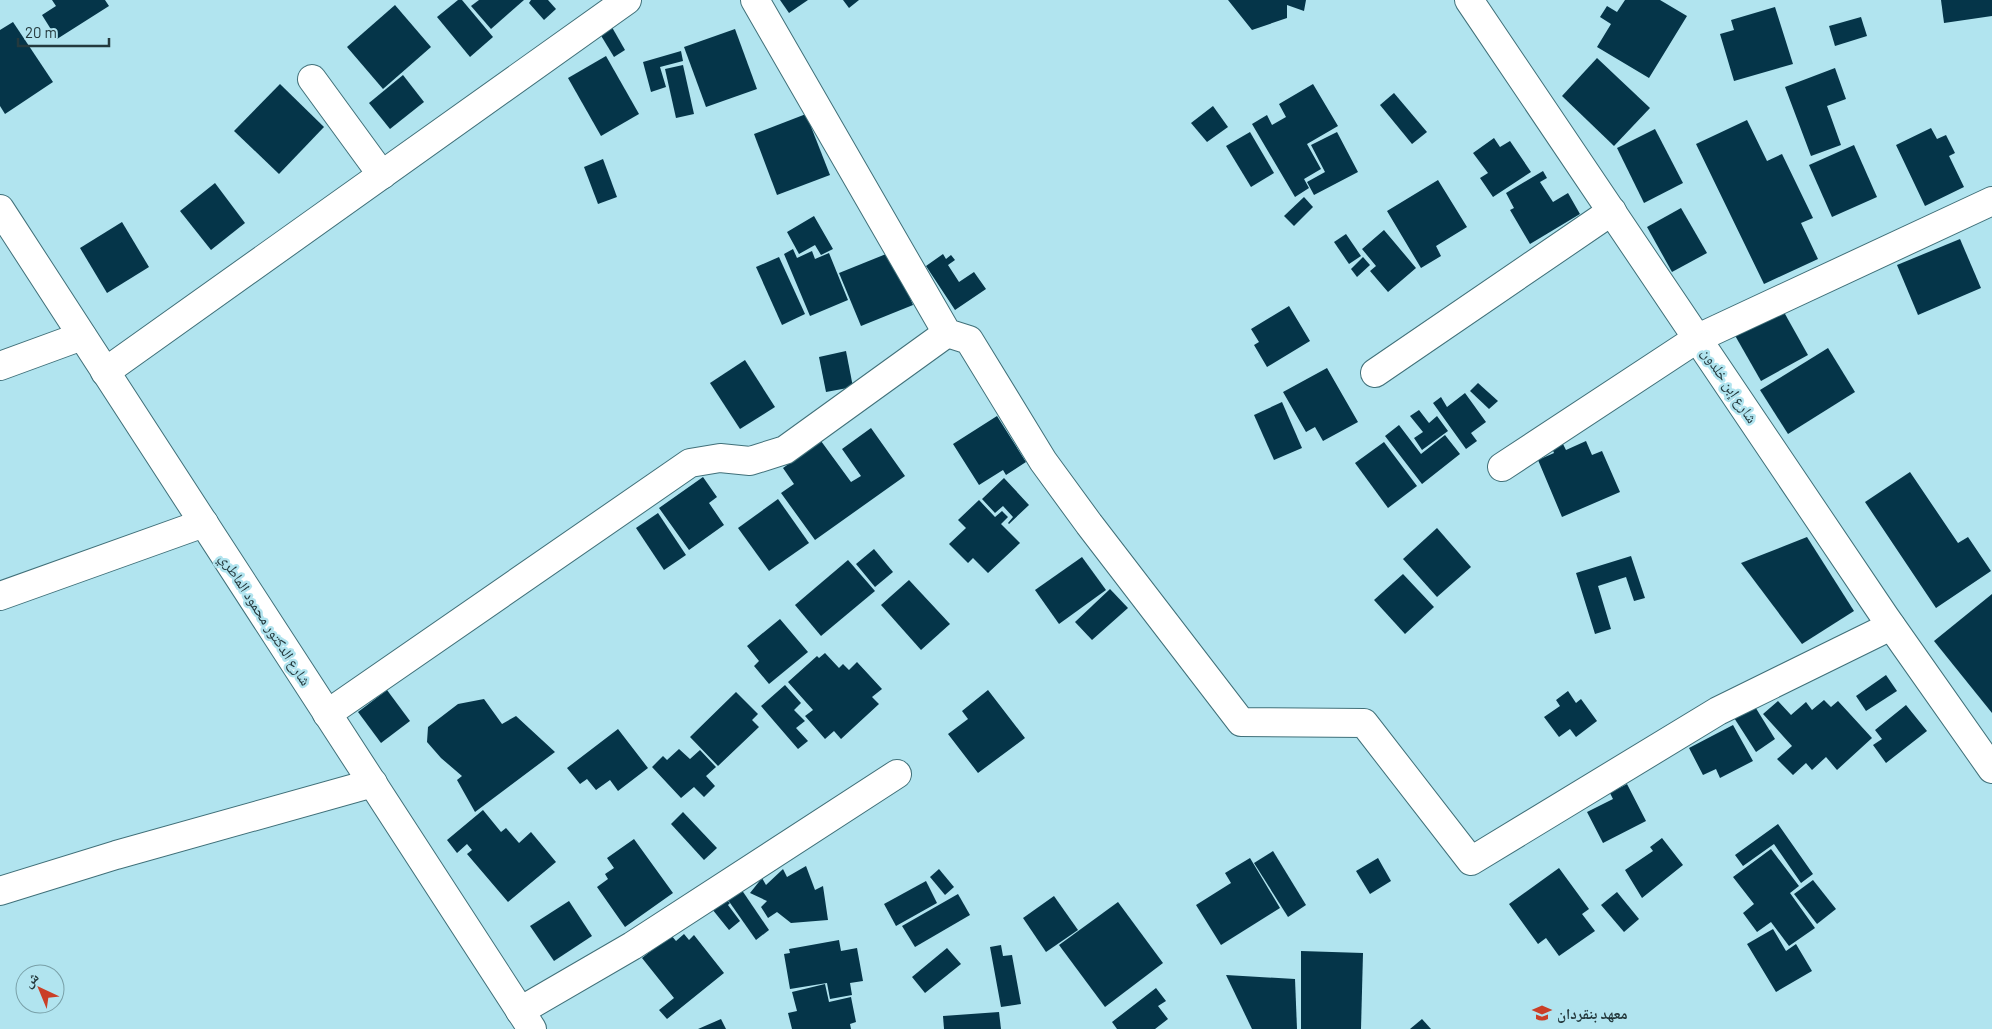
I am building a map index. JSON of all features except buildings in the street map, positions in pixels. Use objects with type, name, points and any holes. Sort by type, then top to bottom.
[{"type":"street","points":[[105,372],[627,0]]},
{"type":"street","points":[[755,0],[947,333],[969,340],[1043,461],[1241,722],[1364,722],[1471,861],[1718,711],[1891,626]]},
{"type":"street","name":"شارع إبن خلدون","points":[[1476,1],[1612,211],[1891,626],[1992,769]]},
{"type":"street","points":[[312,79],[382,175]]},
{"type":"street","points":[[1502,467],[1698,338],[1992,201]]},
{"type":"street","name":"شارع الدكتور محمود الماطري","points":[[0,209],[526,1020]]},
{"type":"street","points":[[1375,373],[1612,211]]},
{"type":"street","points":[[327,714],[690,463],[720,458],[750,462],[785,450],[947,333]]},
{"type":"street","points":[[0,366],[82,336]]},
{"type":"street","points":[[0,596],[204,523]]},
{"type":"street","points":[[526,1020],[632,946],[897,774]]},
{"type":"street","points":[[0,890],[116,855],[373,783]]},
{"type":"place","name":"معهد بنقردان","points":[[1542,1013]]}]
